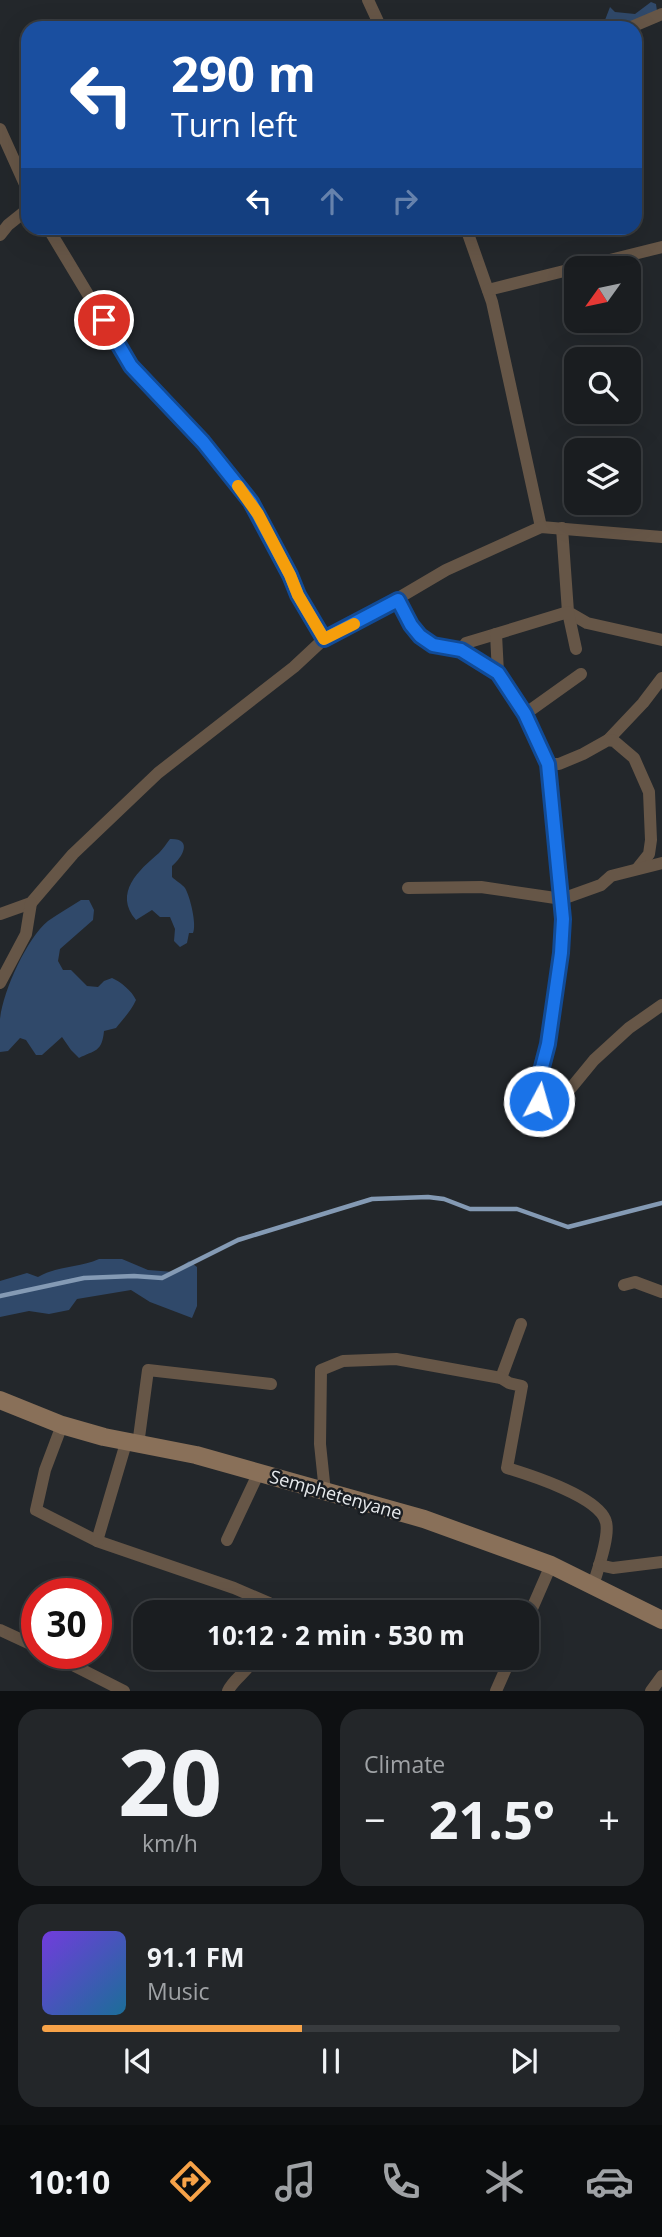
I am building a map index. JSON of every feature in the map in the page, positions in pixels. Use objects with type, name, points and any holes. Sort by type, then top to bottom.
[{"type":"main road","name":"Semphetenyane","points":[[0,1400],[62,1425],[132,1444],[196,1455],[425,1519],[551,1566],[662,1620]]},
{"type":"street","points":[[368,0],[378,21]]},
{"type":"street","points":[[642,22],[662,14]]},
{"type":"street","points":[[0,129],[21,176]]},
{"type":"street","points":[[0,235],[21,215]]},
{"type":"street","points":[[52,235],[131,366],[203,442],[251,502],[298,595],[324,639]]},
{"type":"street","points":[[468,235],[488,290],[505,357],[541,527]]},
{"type":"street","points":[[626,256],[662,247]]},
{"type":"street","points":[[488,290],[564,271]]},
{"type":"street","points":[[0,914],[31,903],[73,854],[158,773],[294,667],[324,639],[398,600],[446,570],[541,527],[662,537]]},
{"type":"street","points":[[562,528],[568,612],[576,649]]},
{"type":"street","points":[[398,600],[420,636],[433,645],[461,650],[498,673],[525,714],[548,764],[562,899],[561,953],[548,1044],[541,1071],[539,1101],[571,1088],[594,1060],[629,1028],[662,1005]]},
{"type":"street","points":[[461,650],[466,643],[568,612],[587,623],[662,640]]},
{"type":"street","points":[[496,634],[498,673]]},
{"type":"street","points":[[525,714],[581,674]]},
{"type":"street","points":[[548,764],[559,764],[608,740],[662,678]]},
{"type":"street","points":[[608,740],[614,741],[634,758],[649,792],[649,853],[637,869]]},
{"type":"street","points":[[408,888],[481,887],[562,899],[601,885],[611,876],[662,863]]},
{"type":"street","points":[[0,983],[26,934],[31,903]]},
{"type":"street","points":[[624,1285],[635,1282],[662,1292]]},
{"type":"street","points":[[501,1378],[521,1324]]},
{"type":"street","points":[[325,1492],[320,1444],[321,1370],[343,1361],[396,1359],[501,1378],[522,1386],[507,1468],[555,1484],[597,1507],[606,1522],[604,1545],[593,1586]]},
{"type":"street","points":[[97,1541],[132,1444],[148,1370],[271,1384]]},
{"type":"street","points":[[62,1425],[45,1470],[36,1510],[97,1541],[262,1600]]},
{"type":"street","points":[[227,1540],[259,1472]]},
{"type":"street","points":[[599,1565],[613,1568],[662,1562]]},
{"type":"street","points":[[536,1600],[551,1566]]},
{"type":"street","points":[[0,1630],[21,1640]]},
{"type":"street","points":[[81,1669],[124,1691]]},
{"type":"street","points":[[228,1691],[249,1670]]},
{"type":"street","points":[[496,1691],[505,1670]]},
{"type":"street","points":[[651,1691],[662,1676]]},
{"type":"shaded area","points":[[651,2],[656,4],[657,11],[638,21],[605,20],[610,7],[615,12],[635,14]]},
{"type":"shaded area","points":[[170,839],[184,845],[180,858],[172,866],[172,877],[187,892],[194,924],[193,933],[189,933],[187,943],[180,947],[174,941],[175,929],[170,917],[160,917],[152,910],[136,920],[127,901],[131,883]]},
{"type":"shaded area","points":[[81,900],[89,900],[94,910],[93,920],[60,949],[58,961],[63,970],[71,970],[87,986],[98,987],[112,978],[132,993],[136,1000],[134,1004],[116,1028],[104,1031],[102,1043],[97,1049],[79,1058],[62,1037],[42,1055],[36,1055],[26,1040],[20,1038],[8,1051],[0,1052],[2,1007],[24,952],[48,921]]},
{"type":"shaded area","points":[[99,1259],[122,1259],[148,1270],[174,1272],[189,1261],[197,1267],[197,1306],[192,1318],[150,1302],[131,1290],[77,1299],[69,1310],[49,1314],[29,1311],[0,1317],[0,1281],[27,1273],[38,1277]]},
{"type":"waterway","points":[[0,1296],[84,1278],[162,1278],[238,1240],[372,1199],[428,1197],[444,1199],[470,1209],[517,1209],[568,1227],[662,1203]]},
{"type":"slow traffic","points":[[238,486],[258,514],[298,595],[324,639],[354,624]]},
{"type":"route","points":[[104,320],[131,366],[203,442],[251,502],[298,595],[324,639],[398,600],[420,636],[433,645],[461,650],[498,673],[525,714],[548,764],[563,919],[561,953],[548,1044],[541,1071],[539,1101]]}]
